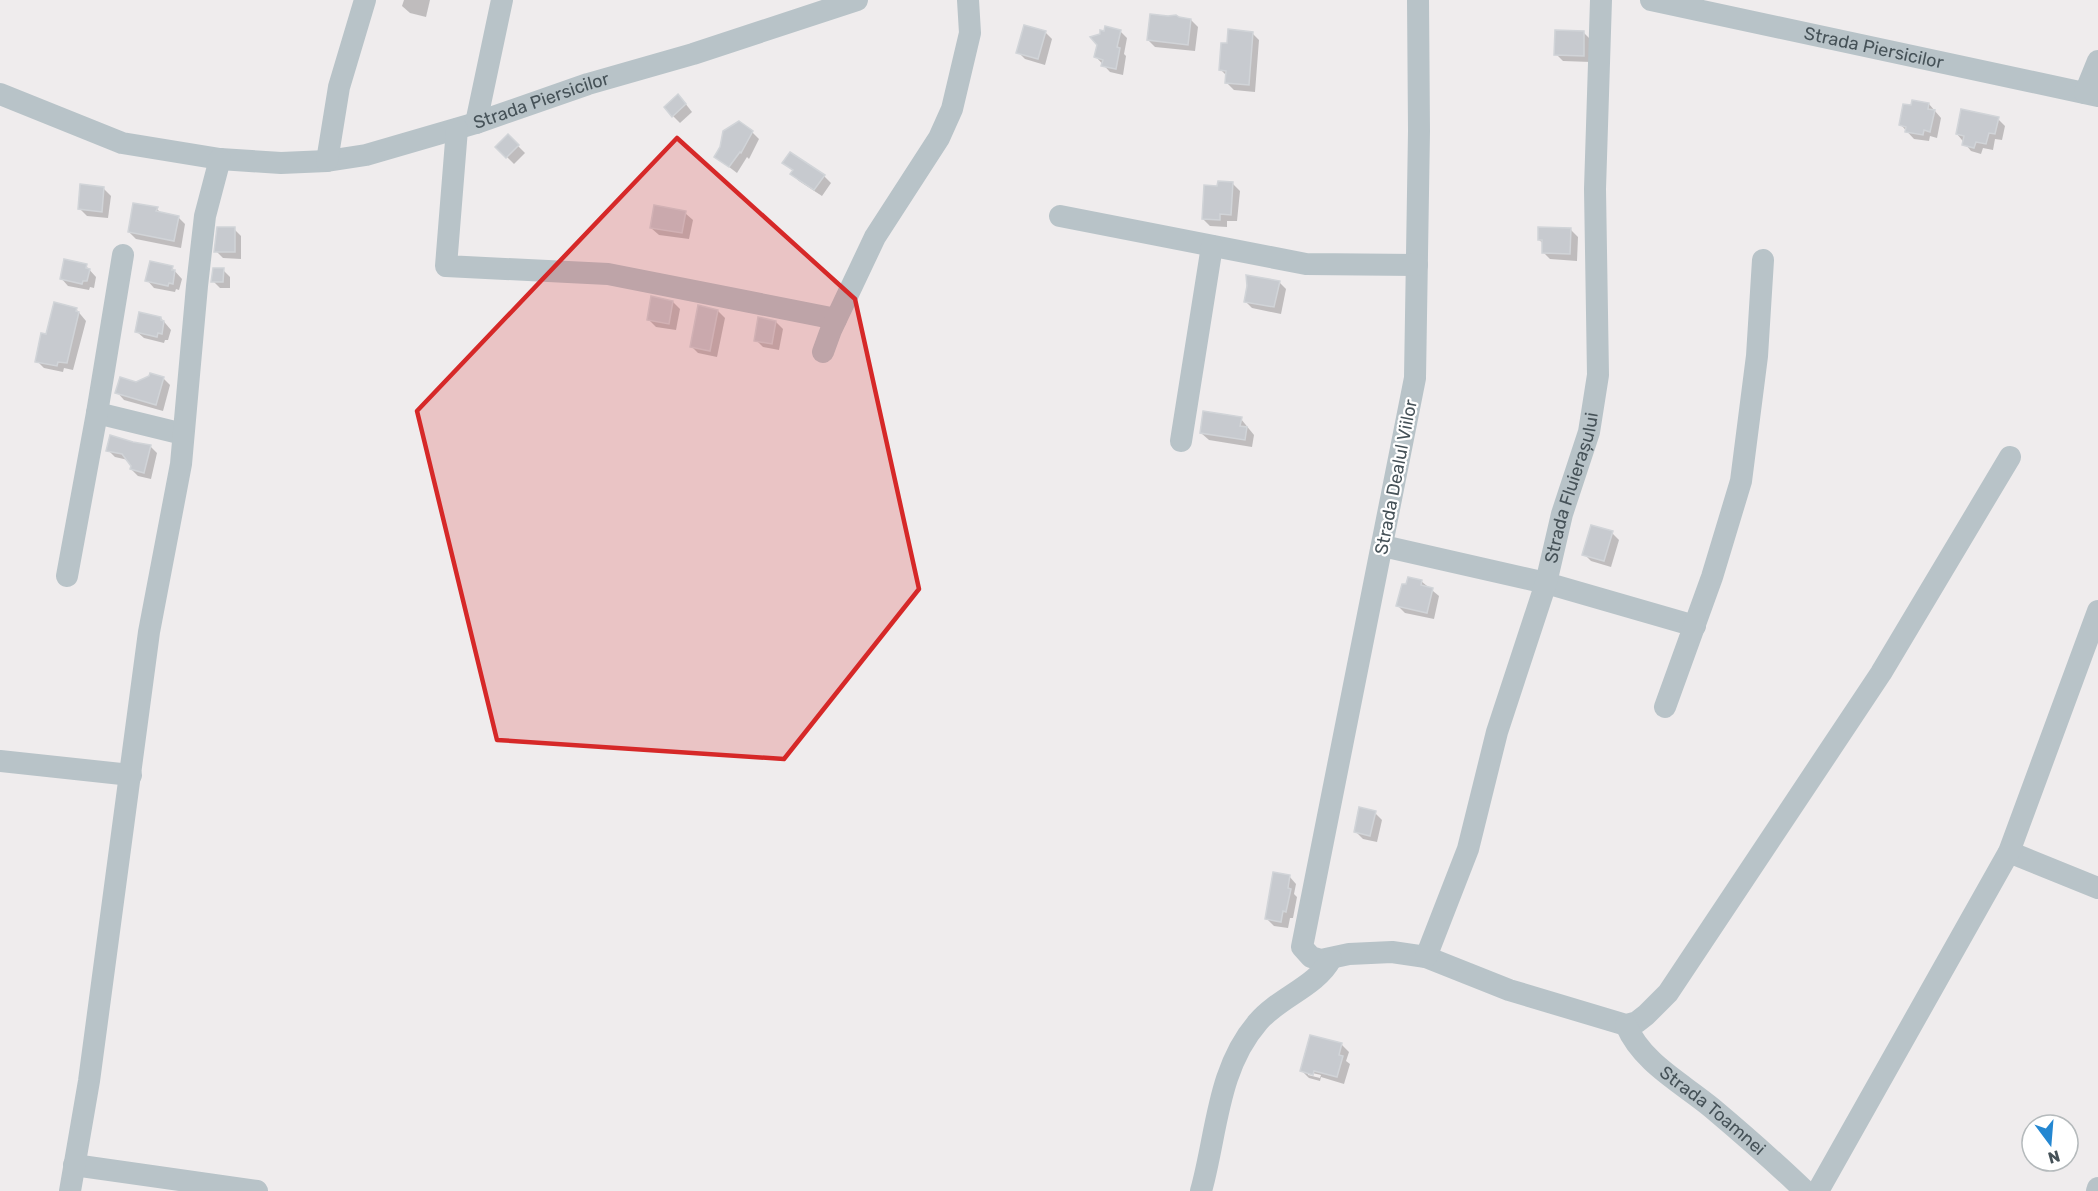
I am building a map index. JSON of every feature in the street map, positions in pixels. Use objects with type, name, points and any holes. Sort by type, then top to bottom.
[{"type":"street","points":[[327,161],[339,87],[365,0]]},
{"type":"street","points":[[502,0],[466,126],[446,266],[608,274],[836,319]]},
{"type":"street","name":"Strada Piersicilor","points":[[0,94],[122,143],[219,159],[280,163],[327,161],[366,155],[466,126],[588,84],[693,54],[857,0]]},
{"type":"street","points":[[823,352],[875,237],[939,138],[952,108],[970,33],[968,0]]},
{"type":"street","name":"Strada Dealul Viilor","points":[[1331,959],[1315,959],[1307,954],[1302,946],[1416,378],[1418,0]]},
{"type":"street","name":"Strada Fluierașului","points":[[1426,957],[1468,849],[1497,732],[1546,583],[1562,514],[1589,432],[1598,375],[1595,189],[1602,0]]},
{"type":"street","name":"Strada Piersicilor","points":[[1651,0],[2091,94]]},
{"type":"street","points":[[2091,94],[2098,61]]},
{"type":"street","points":[[70,1191],[89,1081],[149,632],[181,464],[205,216],[219,159]]},
{"type":"street","points":[[1060,216],[1306,264],[1418,265]]},
{"type":"street","points":[[1181,441],[1212,246]]},
{"type":"street","points":[[67,576],[123,255]]},
{"type":"street","points":[[1665,707],[1713,578],[1741,481],[1757,356],[1763,260]]},
{"type":"street","points":[[97,412],[183,434]]},
{"type":"street","points":[[1201,1191],[1219,1106],[1232,1062],[1239,1048],[1259,1020],[1323,970],[1331,959],[1349,954],[1392,952],[1426,957],[1509,990],[1626,1025],[1637,1022],[1646,1015],[1668,993],[1881,673],[2010,457]]},
{"type":"street","points":[[1383,546],[1546,583],[1695,626]]},
{"type":"street","points":[[1818,1191],[2009,852],[2098,611]]},
{"type":"street","points":[[0,761],[131,775]]},
{"type":"street","points":[[2009,852],[2098,888]]},
{"type":"street","name":"Strada Toamnei","points":[[1626,1025],[1643,1053],[1677,1083],[1700,1098],[1737,1128],[1805,1191]]},
{"type":"street","points":[[74,1165],[257,1191]]},
{"type":"highlighted area","points":[[677,138],[855,299],[919,589],[784,759],[497,740],[417,411]]},
{"type":"building","points":[[1150,14],[1176,15],[1191,19],[1188,45],[1147,40]]},
{"type":"building","points":[[1024,25],[1046,31],[1038,59],[1016,53]]},
{"type":"building","points":[[1105,26],[1121,30],[1117,47],[1120,48],[1116,69],[1101,66],[1103,60],[1094,57],[1097,45],[1090,37],[1100,34],[1100,30],[1104,31]]},
{"type":"building","points":[[1228,29],[1253,32],[1249,85],[1225,83],[1226,71],[1219,70],[1221,43],[1227,43]]},
{"type":"building","points":[[1555,30],[1584,31],[1584,56],[1554,55]]},
{"type":"building","points":[[678,94],[686,104],[672,117],[664,107]]},
{"type":"building","points":[[1912,100],[1929,103],[1928,109],[1935,110],[1930,132],[1924,130],[1923,135],[1905,132],[1906,127],[1899,125],[1903,104],[1911,105]]},
{"type":"building","points":[[1961,109],[1999,117],[1995,134],[1989,133],[1986,144],[1976,142],[1974,148],[1962,145],[1964,136],[1956,134]]},
{"type":"building","points":[[739,121],[753,131],[741,153],[729,167],[714,157],[720,147],[723,131]]},
{"type":"building","points":[[508,134],[519,145],[506,158],[495,147]]},
{"type":"building","points":[[790,152],[825,175],[814,190],[790,174],[793,170],[782,163]]},
{"type":"building","points":[[1218,181],[1233,182],[1231,215],[1220,214],[1220,220],[1202,219],[1204,185],[1217,186]]},
{"type":"building","points":[[80,184],[104,187],[102,212],[78,209]]},
{"type":"building","points":[[133,203],[158,207],[156,211],[179,216],[174,241],[128,232]]},
{"type":"building","points":[[654,205],[686,211],[682,233],[650,228]]},
{"type":"building","points":[[217,227],[235,227],[235,252],[214,252]]},
{"type":"building","points":[[1538,227],[1571,228],[1570,254],[1542,253],[1542,240],[1538,240]]},
{"type":"building","points":[[64,259],[87,264],[86,268],[90,269],[87,281],[83,281],[82,284],[60,279]]},
{"type":"building","points":[[150,261],[173,266],[172,270],[175,270],[173,284],[169,283],[168,286],[145,281]]},
{"type":"building","points":[[213,268],[224,268],[223,282],[211,282]]},
{"type":"building","points":[[1246,275],[1280,281],[1274,307],[1244,302],[1247,286]]},
{"type":"building","points":[[651,296],[673,301],[669,324],[647,320]]},
{"type":"building","points":[[54,302],[77,308],[76,311],[79,312],[67,363],[58,362],[57,366],[35,362],[41,333],[46,334]]},
{"type":"building","points":[[698,305],[718,310],[710,351],[690,347]]},
{"type":"building","points":[[139,312],[161,317],[164,321],[162,334],[158,333],[157,337],[135,332]]},
{"type":"building","points":[[758,317],[776,321],[772,344],[754,341]]},
{"type":"building","points":[[150,373],[164,377],[156,405],[115,393],[120,377],[136,382],[149,376]]},
{"type":"building","points":[[1203,411],[1242,417],[1240,426],[1247,427],[1245,440],[1200,433]]},
{"type":"building","points":[[110,435],[151,445],[144,473],[130,469],[131,466],[122,454],[106,451]]},
{"type":"building","points":[[1591,525],[1613,531],[1604,561],[1582,555]]},
{"type":"building","points":[[1408,577],[1422,580],[1421,585],[1433,588],[1427,613],[1396,606],[1402,584],[1406,584]]},
{"type":"building","points":[[1359,807],[1376,811],[1370,836],[1354,832]]},
{"type":"building","points":[[1273,872],[1290,875],[1288,888],[1291,889],[1286,912],[1283,911],[1281,922],[1265,919]]},
{"type":"building","points":[[1310,1035],[1342,1043],[1339,1055],[1343,1056],[1337,1077],[1314,1071],[1313,1075],[1300,1071]]}]
